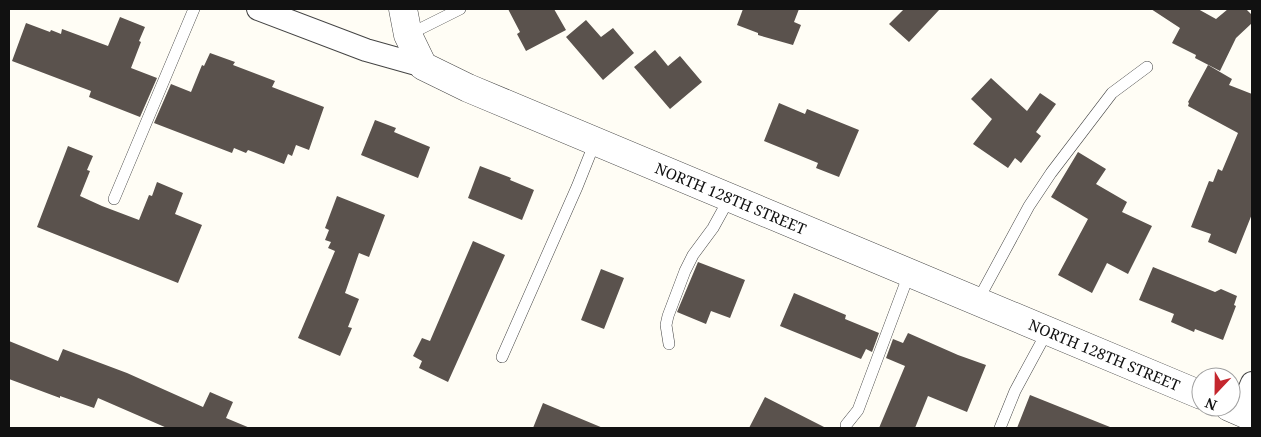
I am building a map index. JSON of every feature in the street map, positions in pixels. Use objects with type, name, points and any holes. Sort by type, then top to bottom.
[{"type":"street","name":"NORTH 128TH STREET","points":[[258,9],[366,50],[424,66],[468,88],[595,142],[1191,391]]},
{"type":"street","points":[[406,22],[424,66]]},
{"type":"street","points":[[1241,411],[1252,384]]},
{"type":"lane","points":[[114,199],[194,9]]},
{"type":"lane","points":[[406,22],[460,9]]},
{"type":"lane","points":[[977,302],[1029,206],[1051,173],[1112,93],[1147,67]]},
{"type":"lane","points":[[502,357],[595,142]]},
{"type":"lane","points":[[669,344],[666,325],[685,271],[693,255],[713,228],[730,199]]},
{"type":"lane","points":[[846,425],[858,410],[909,274]]},
{"type":"lane","points":[[1000,428],[1015,391],[1048,330]]},
{"type":"building","points":[[508,9],[554,9],[566,30],[526,51],[517,34],[520,32]]},
{"type":"building","points":[[743,9],[799,9],[794,22],[801,25],[793,45],[758,35],[758,33],[737,25]]},
{"type":"building","points":[[904,9],[940,9],[909,42],[889,24]]},
{"type":"building","points":[[1151,9],[1198,9],[1216,19],[1228,9],[1246,9],[1252,15],[1252,23],[1236,38],[1220,71],[1195,58],[1196,55],[1172,43],[1180,28]]},
{"type":"building","points":[[120,17],[145,27],[131,68],[157,78],[140,117],[89,97],[91,91],[12,61],[26,23],[61,34],[62,29],[108,46]]},
{"type":"building","points":[[586,20],[601,37],[613,28],[634,53],[603,80],[566,37]]},
{"type":"building","points":[[655,50],[668,66],[680,56],[702,82],[670,109],[634,67]]},
{"type":"building","points":[[210,53],[235,62],[233,65],[275,81],[272,87],[324,107],[309,150],[296,145],[292,156],[288,154],[284,164],[248,150],[246,153],[234,148],[232,153],[154,123],[171,84],[191,92],[202,65],[204,66]]},
{"type":"building","points":[[1208,65],[1232,79],[1229,85],[1252,94],[1252,214],[1236,254],[1208,242],[1211,234],[1191,227],[1209,181],[1213,182],[1218,169],[1222,171],[1238,133],[1188,106],[1188,102]]},
{"type":"building","points":[[991,78],[1027,111],[1040,93],[1056,104],[1036,132],[1041,136],[1021,163],[1015,158],[1008,168],[973,144],[992,119],[971,99]]},
{"type":"building","points":[[779,103],[805,114],[807,109],[859,130],[839,177],[816,168],[818,163],[764,141]]},
{"type":"building","points":[[375,120],[396,128],[394,132],[430,147],[418,178],[361,155]]},
{"type":"building","points":[[68,146],[93,156],[87,170],[90,171],[80,196],[102,206],[139,220],[149,195],[152,196],[157,182],[183,193],[175,214],[202,225],[178,283],[37,227]]},
{"type":"building","points":[[1078,152],[1106,169],[1096,184],[1127,202],[1122,212],[1152,226],[1128,274],[1107,263],[1092,293],[1058,275],[1088,219],[1051,197]]},
{"type":"building","points":[[480,166],[511,178],[510,180],[534,190],[522,220],[468,198]]},
{"type":"building","points":[[337,196],[385,215],[369,257],[359,253],[345,293],[359,299],[348,327],[352,328],[340,356],[298,338],[335,251],[328,248],[331,242],[325,240],[329,230],[325,228]]},
{"type":"building","points":[[473,241],[505,255],[448,382],[419,368],[422,361],[413,356],[422,338],[430,341]]},
{"type":"building","points":[[698,262],[745,280],[730,318],[711,311],[706,324],[677,312]]},
{"type":"building","points":[[1153,267],[1215,292],[1221,289],[1237,296],[1234,305],[1236,306],[1223,340],[1195,329],[1194,332],[1171,322],[1174,314],[1139,300]]},
{"type":"building","points":[[601,269],[624,278],[604,329],[581,320]]},
{"type":"building","points":[[794,293],[846,315],[845,319],[879,333],[872,352],[866,349],[861,359],[780,326]]},
{"type":"building","points":[[908,333],[986,365],[967,412],[928,396],[915,428],[879,428],[905,366],[886,358],[893,339],[903,343]]},
{"type":"building","points":[[9,341],[58,361],[63,349],[127,373],[203,407],[210,392],[233,402],[226,418],[250,428],[167,428],[98,398],[94,408],[60,396],[60,398],[9,379]]},
{"type":"building","points":[[1030,395],[1110,427],[1110,428],[1017,428]]},
{"type":"building","points":[[765,397],[826,428],[749,428]]},
{"type":"building","points":[[543,403],[603,428],[533,428]]}]
